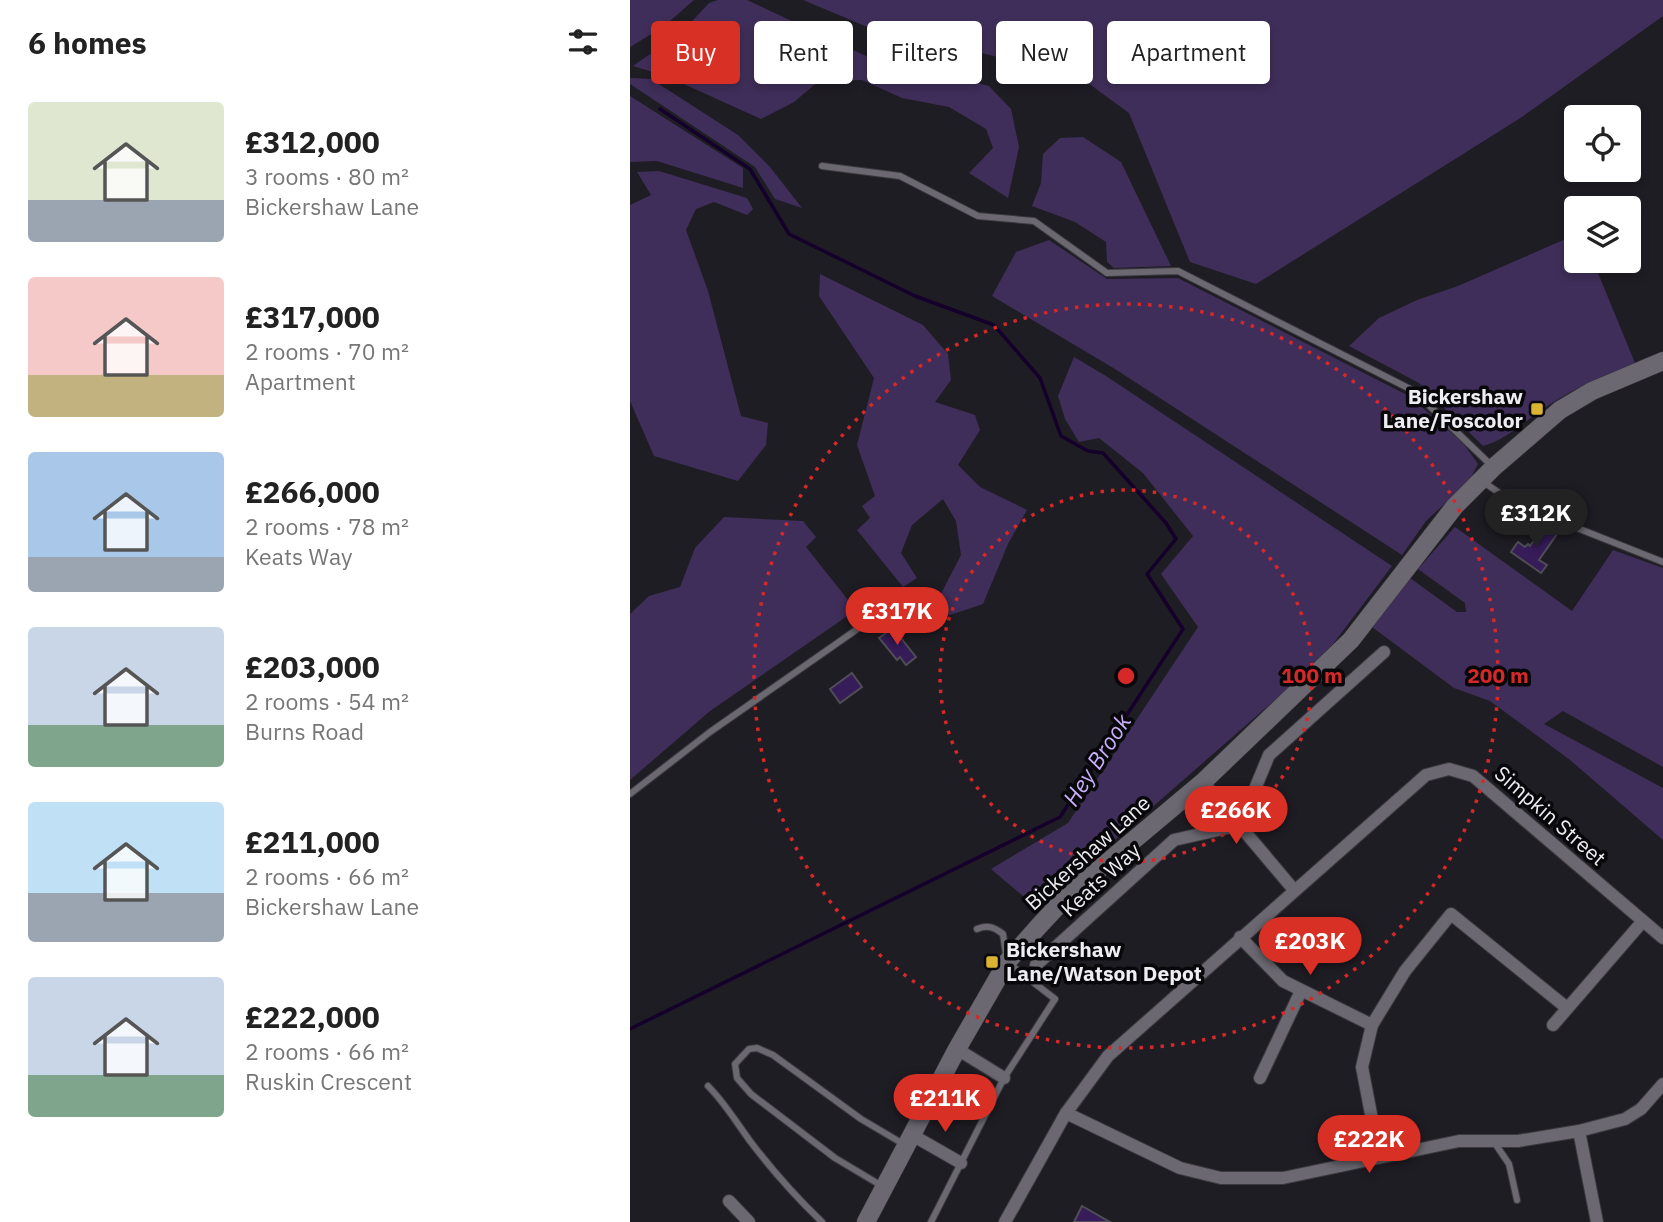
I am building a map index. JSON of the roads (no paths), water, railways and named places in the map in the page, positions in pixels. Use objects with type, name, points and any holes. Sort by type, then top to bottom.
[{"type":"main road","name":"Bickershaw Lane","points":[[868,1221],[957,1049],[1007,962],[1067,896],[1203,782],[1351,640],[1447,515],[1487,473],[1560,410],[1592,391],[1663,361]]},
{"type":"street","points":[[1240,825],[1269,755],[1384,652]]},
{"type":"street","name":"Simpkin Street","points":[[1005,1222],[1066,1113],[1108,1056],[1426,775],[1449,769],[1473,776],[1663,938]]},
{"type":"street","points":[[1203,782],[1294,890]]},
{"type":"street","name":"Keats Way","points":[[1036,965],[1174,840],[1240,825]]},
{"type":"street","points":[[1379,1156],[1362,1067],[1372,1025],[1405,971],[1451,914],[1567,1008]]},
{"type":"street","points":[[1553,1025],[1643,921]]},
{"type":"street","points":[[1240,937],[1283,981],[1372,1025]]},
{"type":"street","points":[[1260,1078],[1301,991]]},
{"type":"street","points":[[957,1049],[1004,1078]]},
{"type":"street","points":[[1066,1113],[1180,1168],[1221,1178],[1283,1178],[1459,1141],[1518,1142],[1579,1132],[1625,1119],[1641,1109],[1663,1084]]},
{"type":"street","points":[[1579,1132],[1597,1222]]},
{"type":"street","points":[[909,1140],[961,1163]]},
{"type":"street","points":[[729,1201],[749,1222]]},
{"type":"lane","points":[[822,166],[900,176],[978,216],[1034,221],[1107,273],[1178,271],[1414,391],[1514,503],[1663,562]]},
{"type":"lane","points":[[630,794],[710,733],[856,630]]},
{"type":"lane","points":[[931,1222],[1004,1078],[1055,999],[1007,962],[1003,934],[984,926],[977,929]]},
{"type":"lane","points":[[886,1188],[835,1158],[786,1123],[742,1085],[737,1078],[735,1064],[749,1049],[757,1048],[774,1055],[861,1119],[909,1140]]},
{"type":"lane","points":[[708,1086],[724,1101],[750,1141],[791,1190],[822,1222]]},
{"type":"lane","points":[[1494,1142],[1509,1164],[1517,1200]]},
{"type":"waterway","name":"Hey Brook","points":[[630,1029],[1060,817],[1183,629],[1147,574],[1176,539],[1166,523],[1103,453],[1088,451],[1061,436],[1040,378],[994,325],[915,296],[789,234],[750,169],[660,109]]},
{"type":"place","name":"Bickershaw Lane/Foscolor","points":[[1537,409]]},
{"type":"place","name":"Bickershaw Lane/Watson Depot","points":[[992,962]]}]
